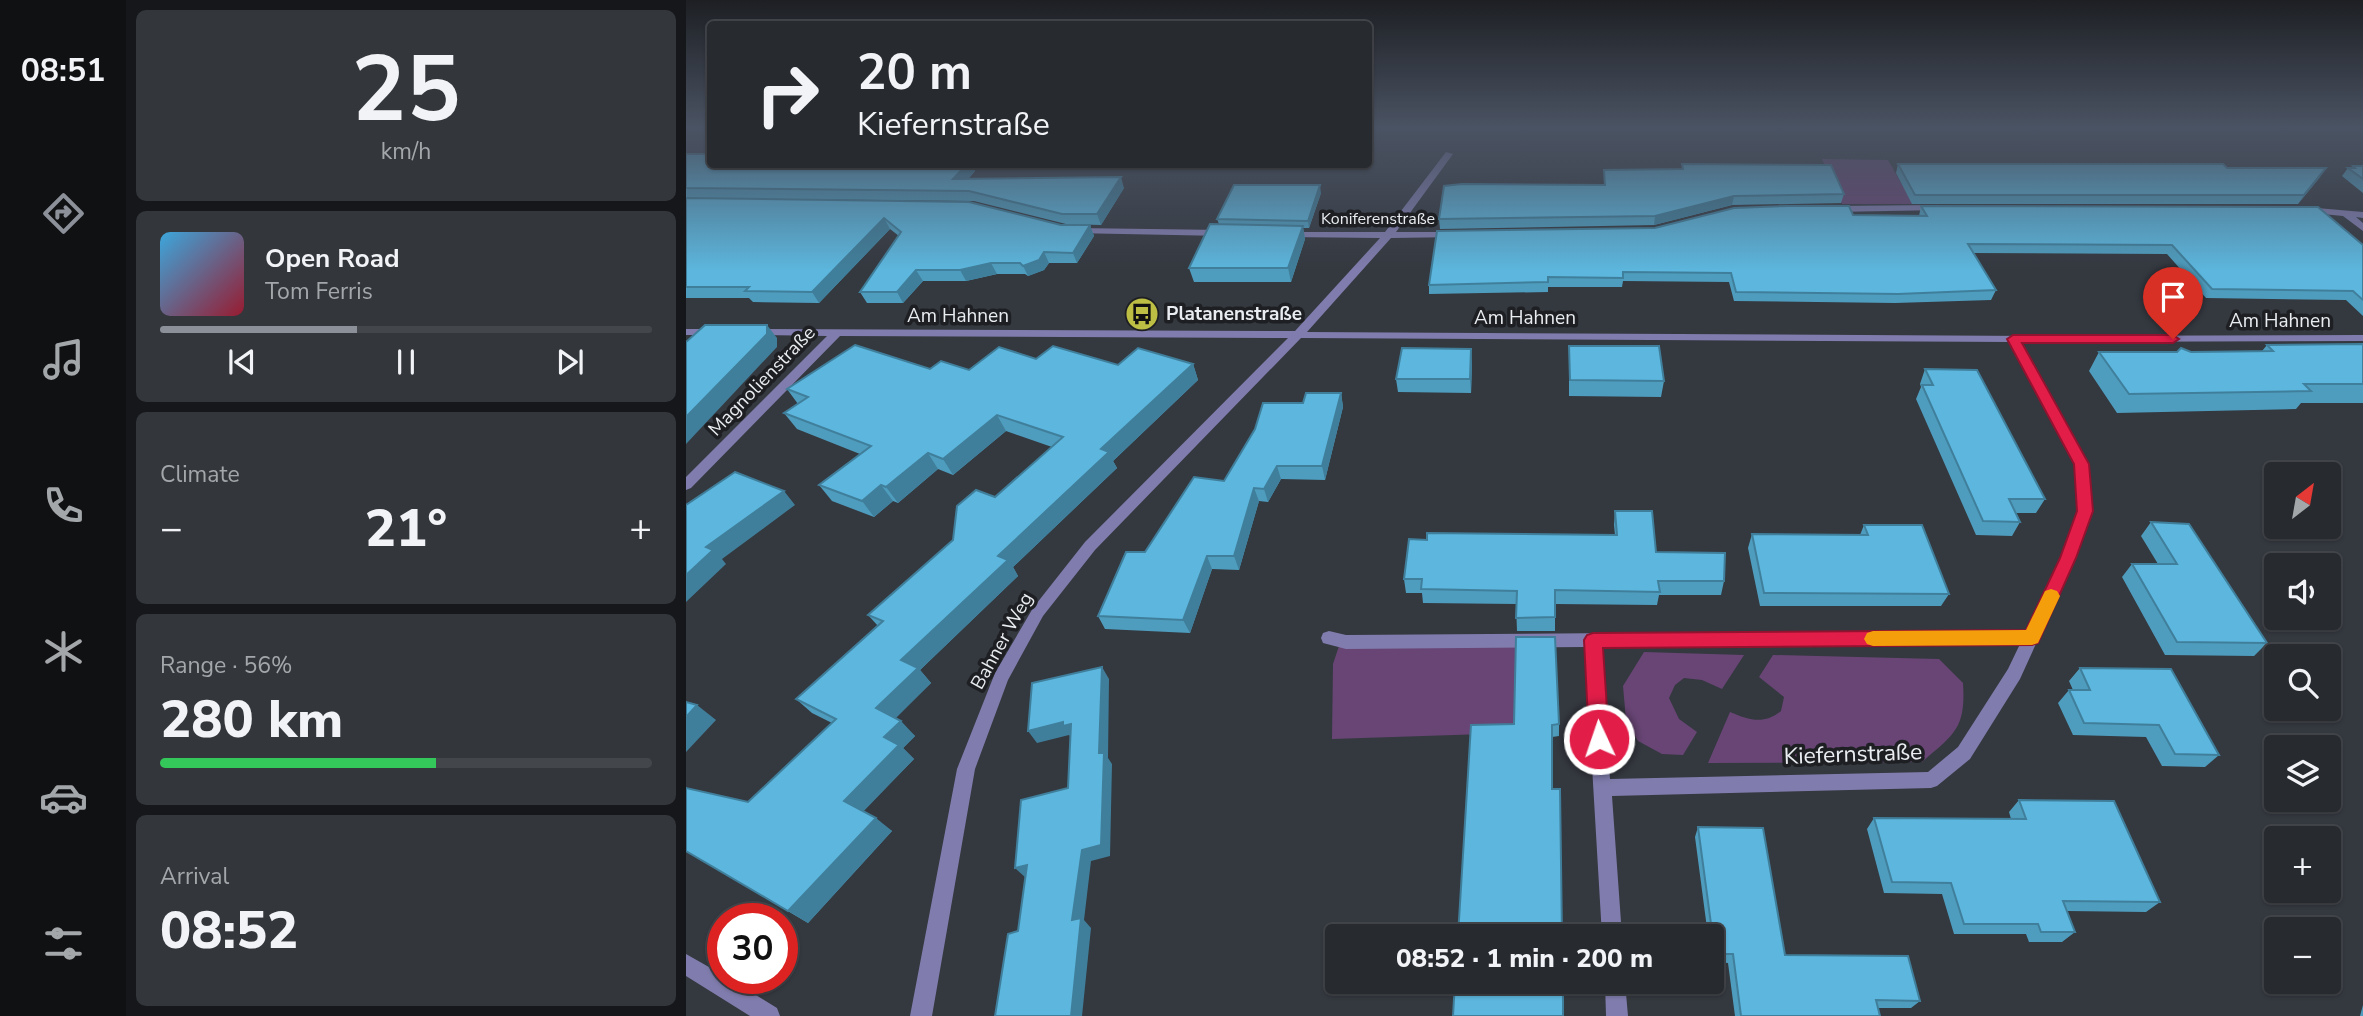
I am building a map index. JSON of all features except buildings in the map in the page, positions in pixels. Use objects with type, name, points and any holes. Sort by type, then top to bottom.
[{"type":"street","name":"Bahner Weg","points":[[921,1016],[966,769],[1002,678],[1038,612],[1090,546],[1298,335],[1388,235],[1433,175]]},
{"type":"street","points":[[1826,209],[1950,208]]},
{"type":"street","points":[[2294,210],[2363,215]]},
{"type":"street","points":[[2347,215],[2363,228]]},
{"type":"street","points":[[1066,230],[1240,233]]},
{"type":"street","name":"Koniferenstraße","points":[[1281,233],[1470,235]]},
{"type":"street","points":[[686,332],[725,332]]},
{"type":"street","name":"Am Hahnen","points":[[738,332],[2013,339],[2363,338]]},
{"type":"street","name":"Magnolienstraße","points":[[686,485],[836,333]]},
{"type":"street","name":"Kiefernstraße","points":[[1602,788],[1931,780],[1964,752],[2014,674],[2068,558],[2085,511],[2082,464],[2013,339]]},
{"type":"street","points":[[1329,638],[1346,642],[2032,638]]},
{"type":"street","points":[[1593,640],[1611,924]]},
{"type":"street","points":[[686,964],[769,1016]]},
{"type":"street","points":[[1616,994],[1617,1016]]},
{"type":"shaded area","points":[[1829,175],[1897,175],[1913,204],[1842,204]]},
{"type":"shaded area","points":[[1339,646],[1516,646],[1515,733],[1332,739],[1333,664]]},
{"type":"shaded area","points":[[1644,652],[1744,655],[1722,689],[1702,680],[1684,678],[1675,685],[1669,698],[1679,719],[1697,732],[1683,755],[1662,754],[1638,741],[1626,720],[1623,686]]},
{"type":"shaded area","points":[[1773,655],[1939,659],[1963,683],[1960,721],[1950,737],[1922,762],[1708,763],[1730,712],[1762,720],[1781,711],[1784,697],[1759,677]]},
{"type":"slow traffic","points":[[1873,639],[2032,638],[2051,596]]},
{"type":"place","name":"Platanenstraße","points":[[1142,314]]},
{"type":"route","points":[[1599,739],[1593,640],[2032,638],[2068,558],[2085,511],[2082,464],[2013,339],[2173,339]]}]
